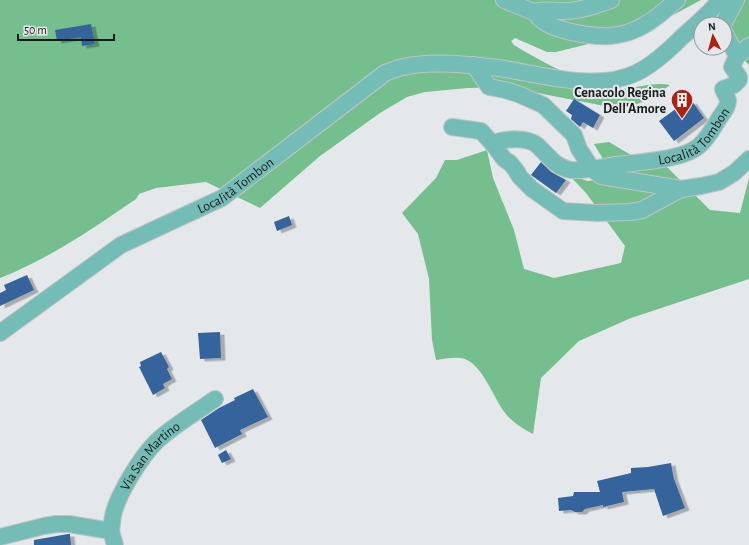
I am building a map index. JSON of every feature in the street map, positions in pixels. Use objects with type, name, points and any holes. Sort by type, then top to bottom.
[{"type":"street","points":[[504,0],[536,13],[538,17],[548,24],[568,31],[609,36],[633,31],[650,22],[678,0]]},
{"type":"street","points":[[536,13],[538,11],[546,10],[566,12],[586,9],[611,0]]},
{"type":"street","points":[[727,16],[736,0]]},
{"type":"street","name":"Località Tombon","points":[[0,333],[121,245],[222,198],[385,73],[398,67],[423,63],[474,65],[564,80],[593,81],[617,79],[635,73],[654,61],[673,46],[713,3]]},
{"type":"street","name":"Località Tombon","points":[[493,144],[498,141],[514,139],[528,141],[536,144],[547,156],[560,166],[570,170],[592,169],[679,156],[698,147],[711,132],[728,104],[728,99],[723,89],[734,85],[739,80],[739,77],[732,67],[743,51],[733,42]]},
{"type":"street","points":[[474,65],[488,88],[505,90],[518,94],[543,105],[574,136],[579,149],[592,169]]},
{"type":"street","name":"Località Tombon","points":[[452,127],[481,131],[528,185],[555,207],[563,211],[597,213],[642,210],[682,189]]},
{"type":"street","name":"Località Tombon","points":[[592,169],[601,176],[682,189],[719,182],[734,173],[749,159]]},
{"type":"street","name":"Via San Martino","points":[[0,537],[44,526],[69,524],[113,538],[113,515],[126,485],[146,454],[157,441],[215,399]]},
{"type":"green space","points":[[0,0],[701,0],[675,14],[621,36],[556,52],[547,52],[515,38],[511,41],[514,45],[531,55],[566,73],[604,87],[622,89],[656,84],[670,85],[654,97],[630,107],[610,107],[507,87],[468,88],[425,92],[407,97],[380,113],[320,156],[260,208],[206,182],[156,188],[139,194],[136,199],[120,210],[53,253],[0,278]]},
{"type":"green space","points":[[734,0],[749,0],[749,65],[733,49],[733,16],[719,16]]},
{"type":"green space","points":[[609,142],[643,162],[666,166],[710,210],[740,213],[749,178],[749,279],[631,318],[579,341],[541,378],[533,434],[518,425],[501,408],[487,382],[475,366],[461,358],[436,360],[432,340],[429,279],[418,234],[402,213],[436,178],[445,160],[457,160],[487,150],[493,178],[514,230],[524,269],[554,278],[621,263],[625,246],[586,193],[569,175],[588,181],[610,178],[603,159],[594,144]]},
{"type":"building","points":[[91,24],[95,44],[82,46],[81,37],[57,41],[55,30]]},
{"type":"building","points":[[574,99],[600,115],[593,128],[583,122],[580,127],[571,119],[572,115],[566,111]]},
{"type":"building","name":"Cenacolo Regina Dell'Amore","points":[[692,101],[704,118],[674,141],[659,121],[677,108],[679,111]]},
{"type":"building","points":[[541,162],[551,172],[566,180],[556,193],[531,175]]},
{"type":"building","points":[[289,216],[292,225],[277,231],[274,222]]},
{"type":"building","points":[[27,275],[34,290],[0,306],[0,293],[6,290],[4,285]]},
{"type":"building","points":[[220,332],[221,358],[200,359],[198,333]]},
{"type":"building","points":[[161,352],[169,367],[167,369],[172,379],[163,384],[165,388],[153,395],[139,367],[141,366],[140,362]]},
{"type":"building","points":[[253,389],[268,417],[240,430],[242,434],[215,448],[201,420],[219,408],[235,400],[234,398]]},
{"type":"building","points":[[226,450],[231,459],[222,463],[218,455]]},
{"type":"building","points":[[671,463],[674,480],[685,508],[663,516],[654,489],[622,492],[624,502],[603,507],[603,505],[585,509],[582,512],[575,512],[571,510],[559,511],[558,498],[573,496],[574,492],[600,492],[597,481],[631,473],[631,468]]},
{"type":"building","points":[[70,534],[71,545],[34,545],[34,540]]},
{"type":"place","name":"Cenacolo Regina Dell'Amore","points":[[682,120]]}]
